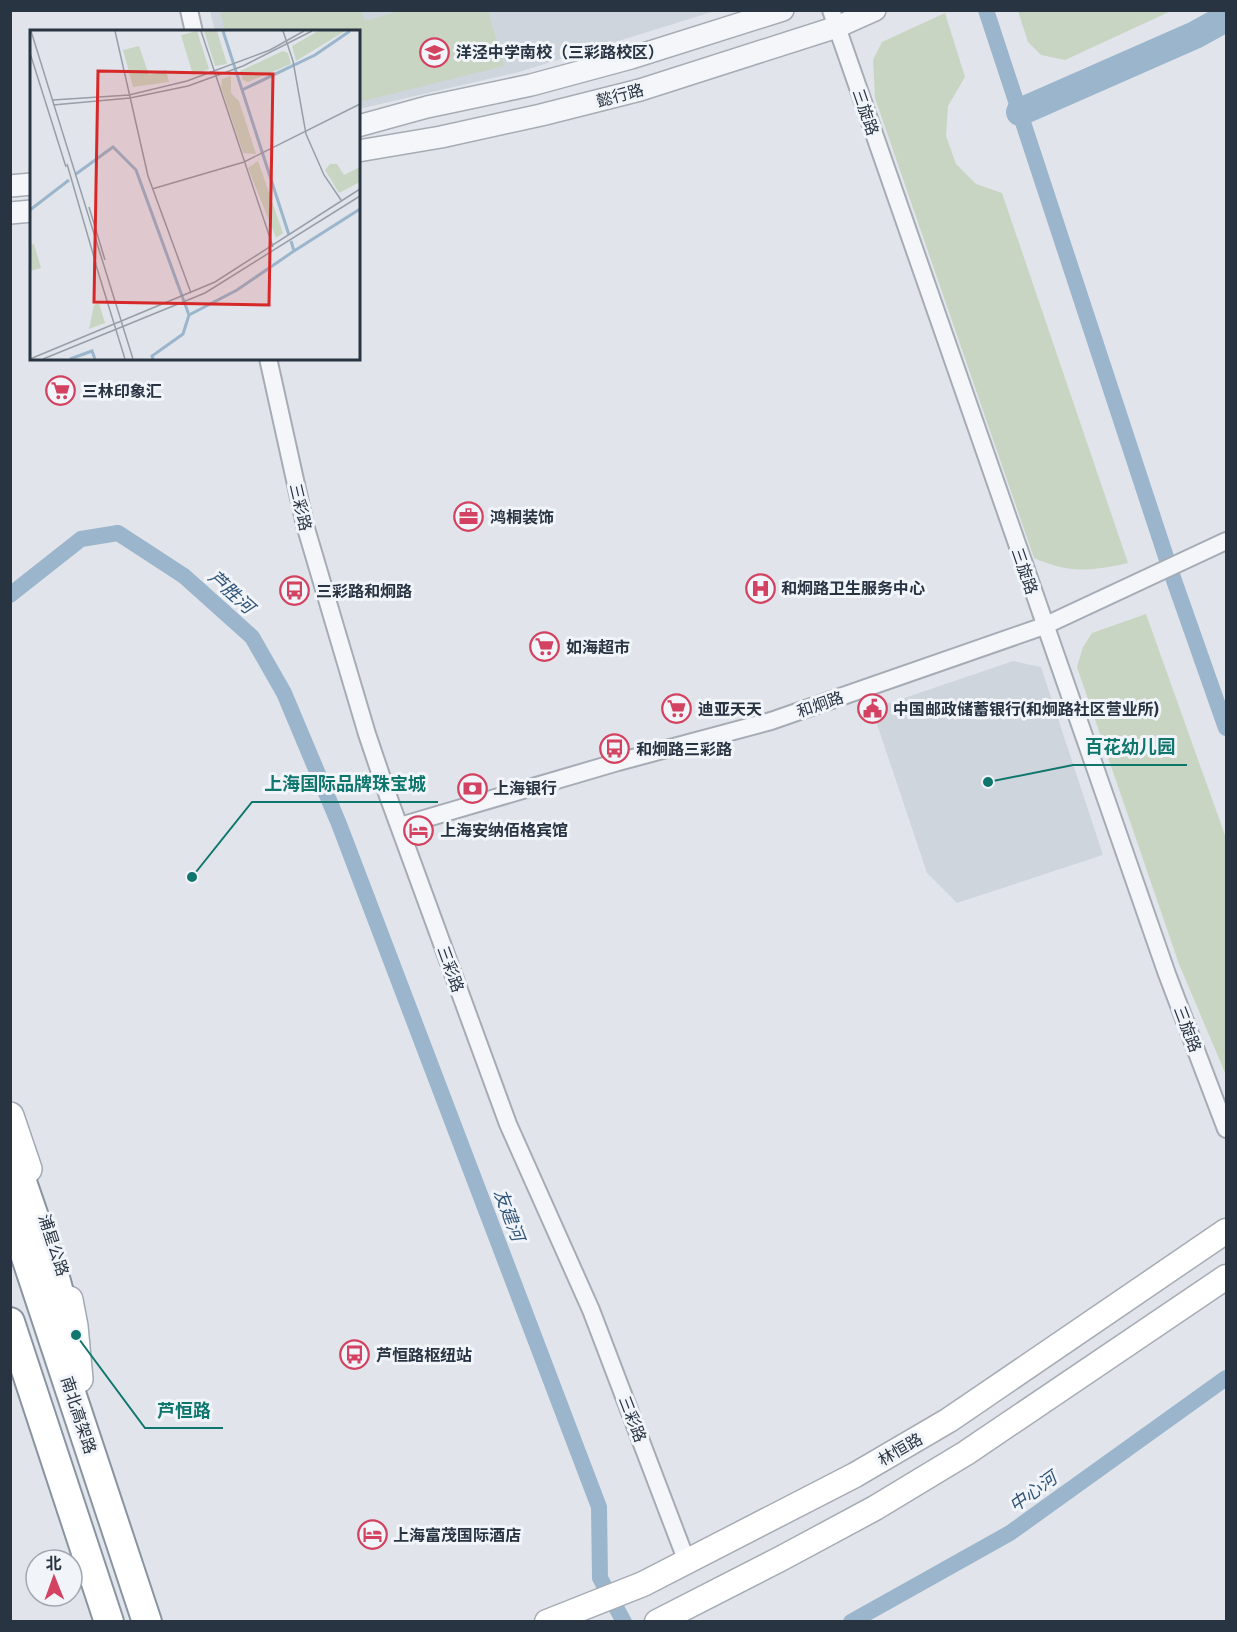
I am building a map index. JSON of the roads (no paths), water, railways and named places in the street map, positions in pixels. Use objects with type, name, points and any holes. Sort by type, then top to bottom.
[{"type":"highway","points":[[10,1147],[55,1278],[79,1379]]},
{"type":"highway","name":"南北高架路","points":[[10,1209],[147,1622]]},
{"type":"highway","points":[[10,1322],[109,1622]]},
{"type":"main road","name":"浦星公路","points":[[10,1116],[64,1276],[74,1326],[79,1379]]},
{"type":"main road","name":"浦星公路","points":[[10,1173],[161,1622]]},
{"type":"main road","name":"林恒路","points":[[556,1618],[644,1584],[855,1475],[950,1420],[1227,1231]]},
{"type":"main road","points":[[658,1621],[875,1508],[966,1453],[1227,1277]]},
{"type":"main road","points":[[10,1368],[95,1622]]},
{"type":"street","points":[[189,10],[194,30]]},
{"type":"street","name":"懿行路","points":[[360,125],[427,107],[531,85],[631,58],[783,10]]},
{"type":"street","name":"懿行路","points":[[360,151],[463,132],[640,90],[834,19],[875,10]]},
{"type":"street","name":"三旋路","points":[[834,19],[1167,975],[1227,1129]]},
{"type":"street","points":[[10,186],[30,184]]},
{"type":"street","points":[[10,213],[30,211]]},
{"type":"street","name":"三彩路","points":[[268,360],[305,525],[367,734],[507,1124],[591,1310],[687,1562]]},
{"type":"street","name":"和炯路","points":[[400,826],[618,762],[771,721],[1044,626],[1227,541]]},
{"type":"waterway","points":[[986,10],[1170,569],[1226,728]]},
{"type":"waterway","points":[[1020,112],[1195,35],[1226,18]]},
{"type":"waterway","name":"友建河","points":[[10,595],[81,539],[118,533],[184,576],[252,637],[284,693],[339,824],[599,1507],[600,1578],[624,1622]]},
{"type":"waterway","name":"中心河","points":[[851,1622],[1010,1533],[1226,1378]]},
{"type":"place","name":"洋泾中学南校（三彩路校区）","points":[[435,52]]},
{"type":"place","name":"三林印象汇","points":[[61,391]]},
{"type":"place","name":"鸿桐装饰","points":[[469,517]]},
{"type":"place","name":"和炯路卫生服务中心","points":[[760,588]]},
{"type":"place","name":"三彩路和炯路","points":[[295,591]]},
{"type":"place","name":"如海超市","points":[[545,647]]},
{"type":"place","name":"迪亚天天","points":[[677,709]]},
{"type":"place","name":"中国邮政储蓄银行(和炯路社区营业所)","points":[[872,709]]},
{"type":"place","name":"和炯路三彩路","points":[[615,749]]},
{"type":"place","name":"百花幼儿园","points":[[988,782]]},
{"type":"place","name":"上海银行","points":[[472,788]]},
{"type":"place","name":"上海安纳佰格宾馆","points":[[419,830]]},
{"type":"place","name":"上海国际品牌珠宝城","points":[[192,877]]},
{"type":"place","name":"芦恒路","points":[[76,1335]]},
{"type":"place","name":"芦恒路枢纽站","points":[[355,1355]]},
{"type":"place","name":"上海富茂国际酒店","points":[[372,1535]]},
{"type":"water label","name":"芦胜河","points":[[231,592]]}]
